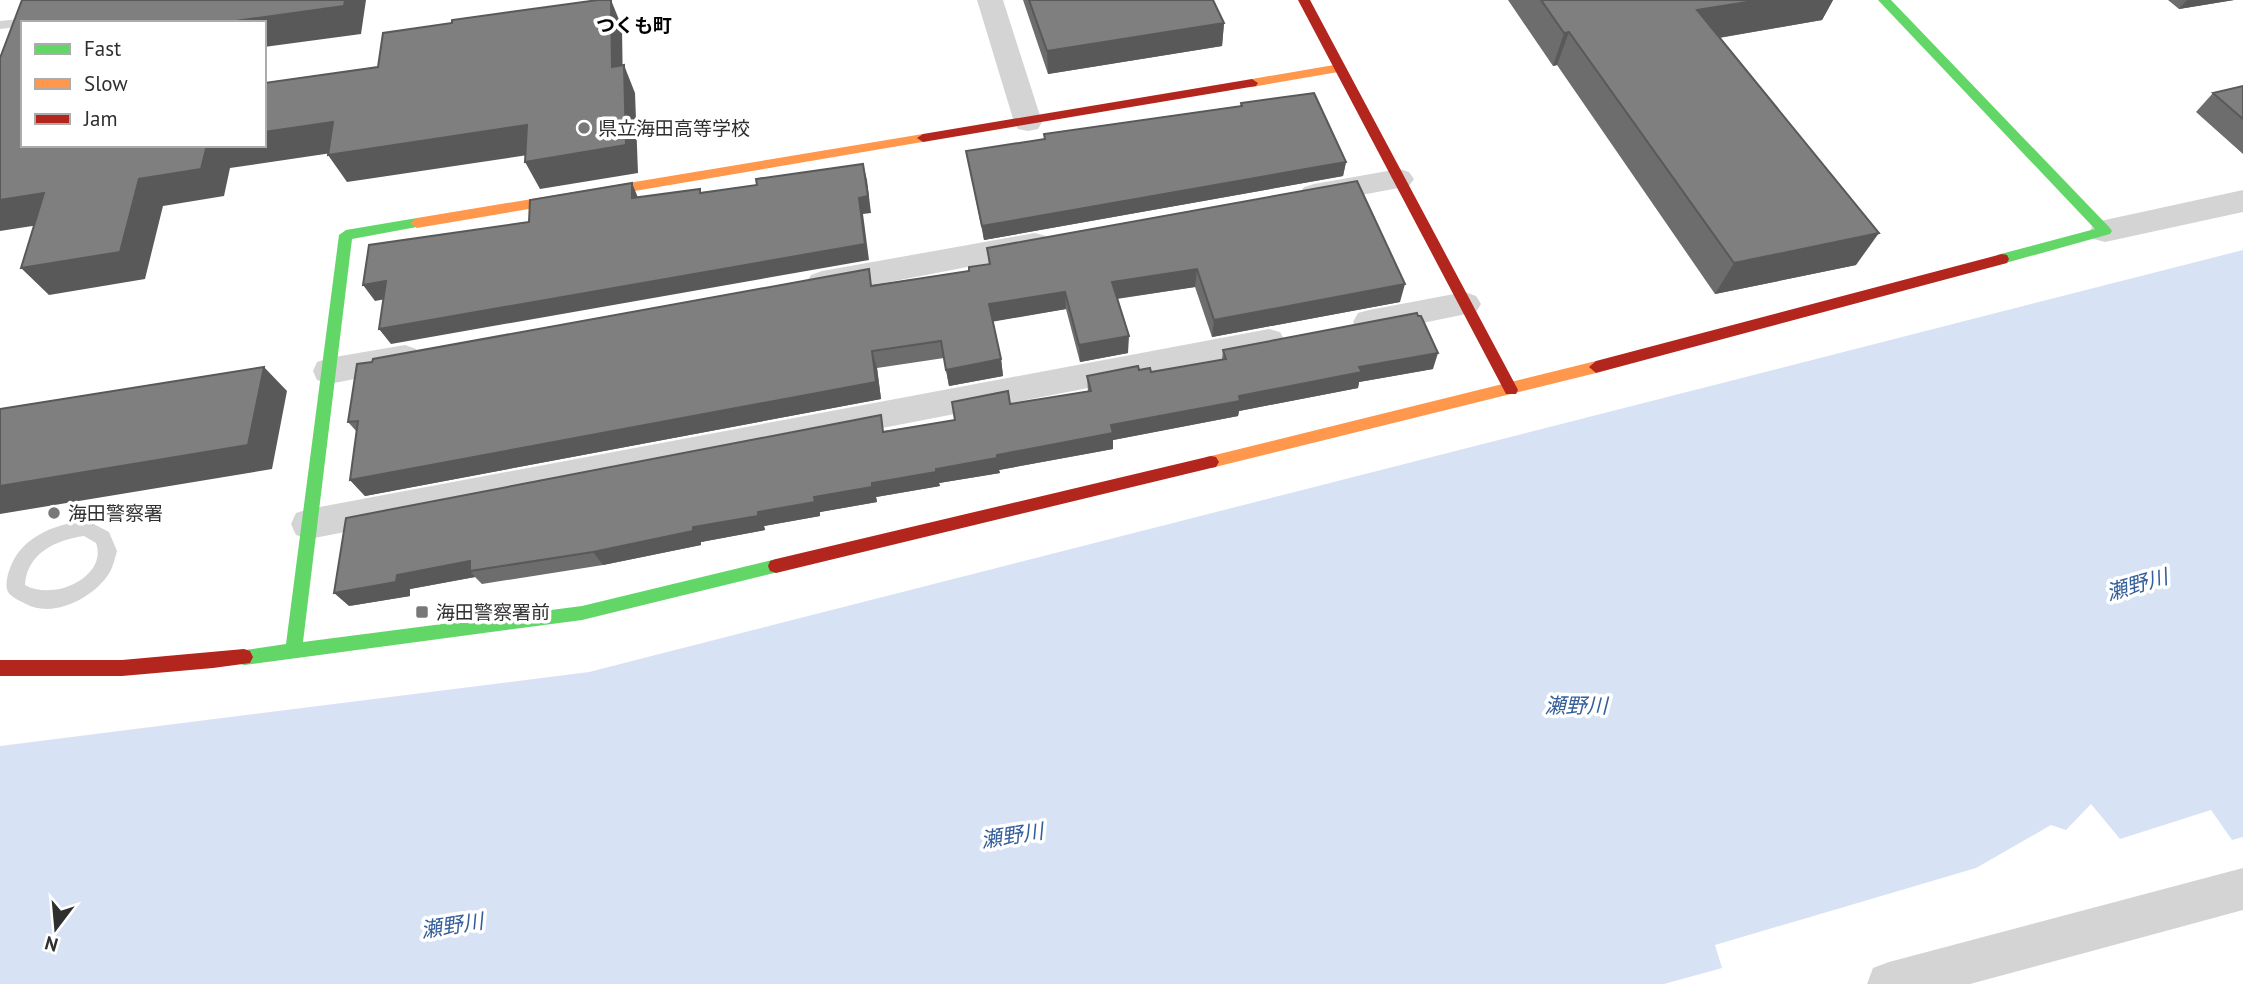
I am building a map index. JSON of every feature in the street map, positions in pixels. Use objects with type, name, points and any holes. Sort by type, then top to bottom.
[{"type":"street","points":[[990,0],[1028,122]]},
{"type":"street","points":[[1304,0],[1511,390]]},
{"type":"street","points":[[1884,0],[2105,231]]},
{"type":"street","points":[[293,652],[346,235],[1340,68]]},
{"type":"street","points":[[1283,200],[1399,179]]},
{"type":"street","points":[[0,668],[50,671],[149,668],[293,652],[582,612],[1511,390],[2105,231],[2243,201]]},
{"type":"street","points":[[795,287],[1067,239]]},
{"type":"street","points":[[1334,329],[1465,304]]},
{"type":"street","points":[[309,524],[1294,337]]},
{"type":"street","points":[[329,371],[439,351]]},
{"type":"street","points":[[1889,984],[2243,889]]},
{"type":"lane","points":[[0,25],[20,23]]},
{"type":"lane","points":[[86,528],[99,532],[107,539],[109,551],[105,565],[94,579],[79,591],[61,599],[42,603],[26,599],[8,577],[37,545],[53,535],[86,528]]},
{"type":"water","name":"瀬野川","points":[[2243,250],[2243,837],[2232,840],[2211,810],[2120,839],[2091,804],[2066,830],[2051,825],[1976,868],[1715,945],[1722,968],[1664,984],[0,984],[0,746],[589,672]]},
{"type":"building","points":[[22,0],[345,0],[344,6],[235,21],[21,21],[21,147],[206,147],[201,169],[139,179],[120,252],[21,268],[44,193],[0,200],[0,58]]},
{"type":"building","points":[[611,0],[612,67],[624,65],[626,145],[525,162],[527,125],[328,155],[333,122],[266,132],[266,83],[378,67],[383,33],[452,23],[452,20]]},
{"type":"building","points":[[1029,0],[1213,0],[1224,23],[1047,51]]},
{"type":"building","points":[[1541,0],[1760,0],[1697,10],[1879,233],[1734,263],[1569,32],[1564,33]]},
{"type":"building","points":[[2243,86],[2243,119],[2213,93]]},
{"type":"building","points":[[1314,93],[1346,162],[982,226],[966,151],[1045,139],[1044,134]]},
{"type":"building","points":[[863,164],[868,196],[859,198],[865,244],[379,329],[386,281],[363,285],[369,245],[529,222],[530,200],[632,183],[632,198],[700,189],[700,193],[757,185],[756,179]]},
{"type":"building","points":[[1357,181],[1405,284],[1214,320],[1197,269],[1112,282],[1129,336],[1079,345],[1065,292],[989,304],[1001,359],[946,370],[941,341],[872,351],[876,382],[350,480],[358,421],[348,422],[357,364],[372,362],[373,359],[869,269],[871,286],[969,271],[969,267],[990,264],[987,248]]},
{"type":"building","points":[[1417,313],[1421,316],[1438,353],[1359,367],[1362,372],[1239,396],[1240,401],[1111,425],[1113,433],[997,455],[997,458],[936,469],[936,472],[872,483],[872,487],[814,497],[815,502],[758,512],[758,516],[693,527],[693,531],[593,552],[470,571],[470,561],[397,575],[396,582],[334,593],[346,518],[881,415],[883,432],[955,420],[952,402],[1008,391],[1010,404],[1091,391],[1087,376],[1138,366],[1139,370],[1150,368],[1151,372],[1226,359],[1223,350]]},
{"type":"building","points":[[264,367],[248,445],[0,486],[0,409]]},
{"type":"traffic: fast","points":[[1884,0],[2105,231],[2002,259]]},
{"type":"traffic: fast","points":[[293,652],[346,235],[417,223]]},
{"type":"traffic: fast","points":[[244,657],[582,613],[776,566]]},
{"type":"traffic: slow","points":[[1252,83],[1340,68]]},
{"type":"traffic: slow","points":[[417,223],[923,138]]},
{"type":"traffic: slow","points":[[1211,462],[1596,367]]},
{"type":"traffic: jam","points":[[1304,0],[1511,390]]},
{"type":"traffic: jam","points":[[923,138],[1252,83]]},
{"type":"traffic: jam","points":[[1596,367],[2002,259]]},
{"type":"traffic: jam","points":[[776,566],[1211,462]]},
{"type":"traffic: jam","points":[[0,668],[122,668],[244,657]]},
{"type":"place","name":"県立海田高等学校","points":[[584,128]]},
{"type":"place","name":"海田警察署","points":[[54,513]]},
{"type":"place","name":"海田警察署前","points":[[422,612]]},
{"type":"district","name":"つくも町","points":[[634,25]]}]
